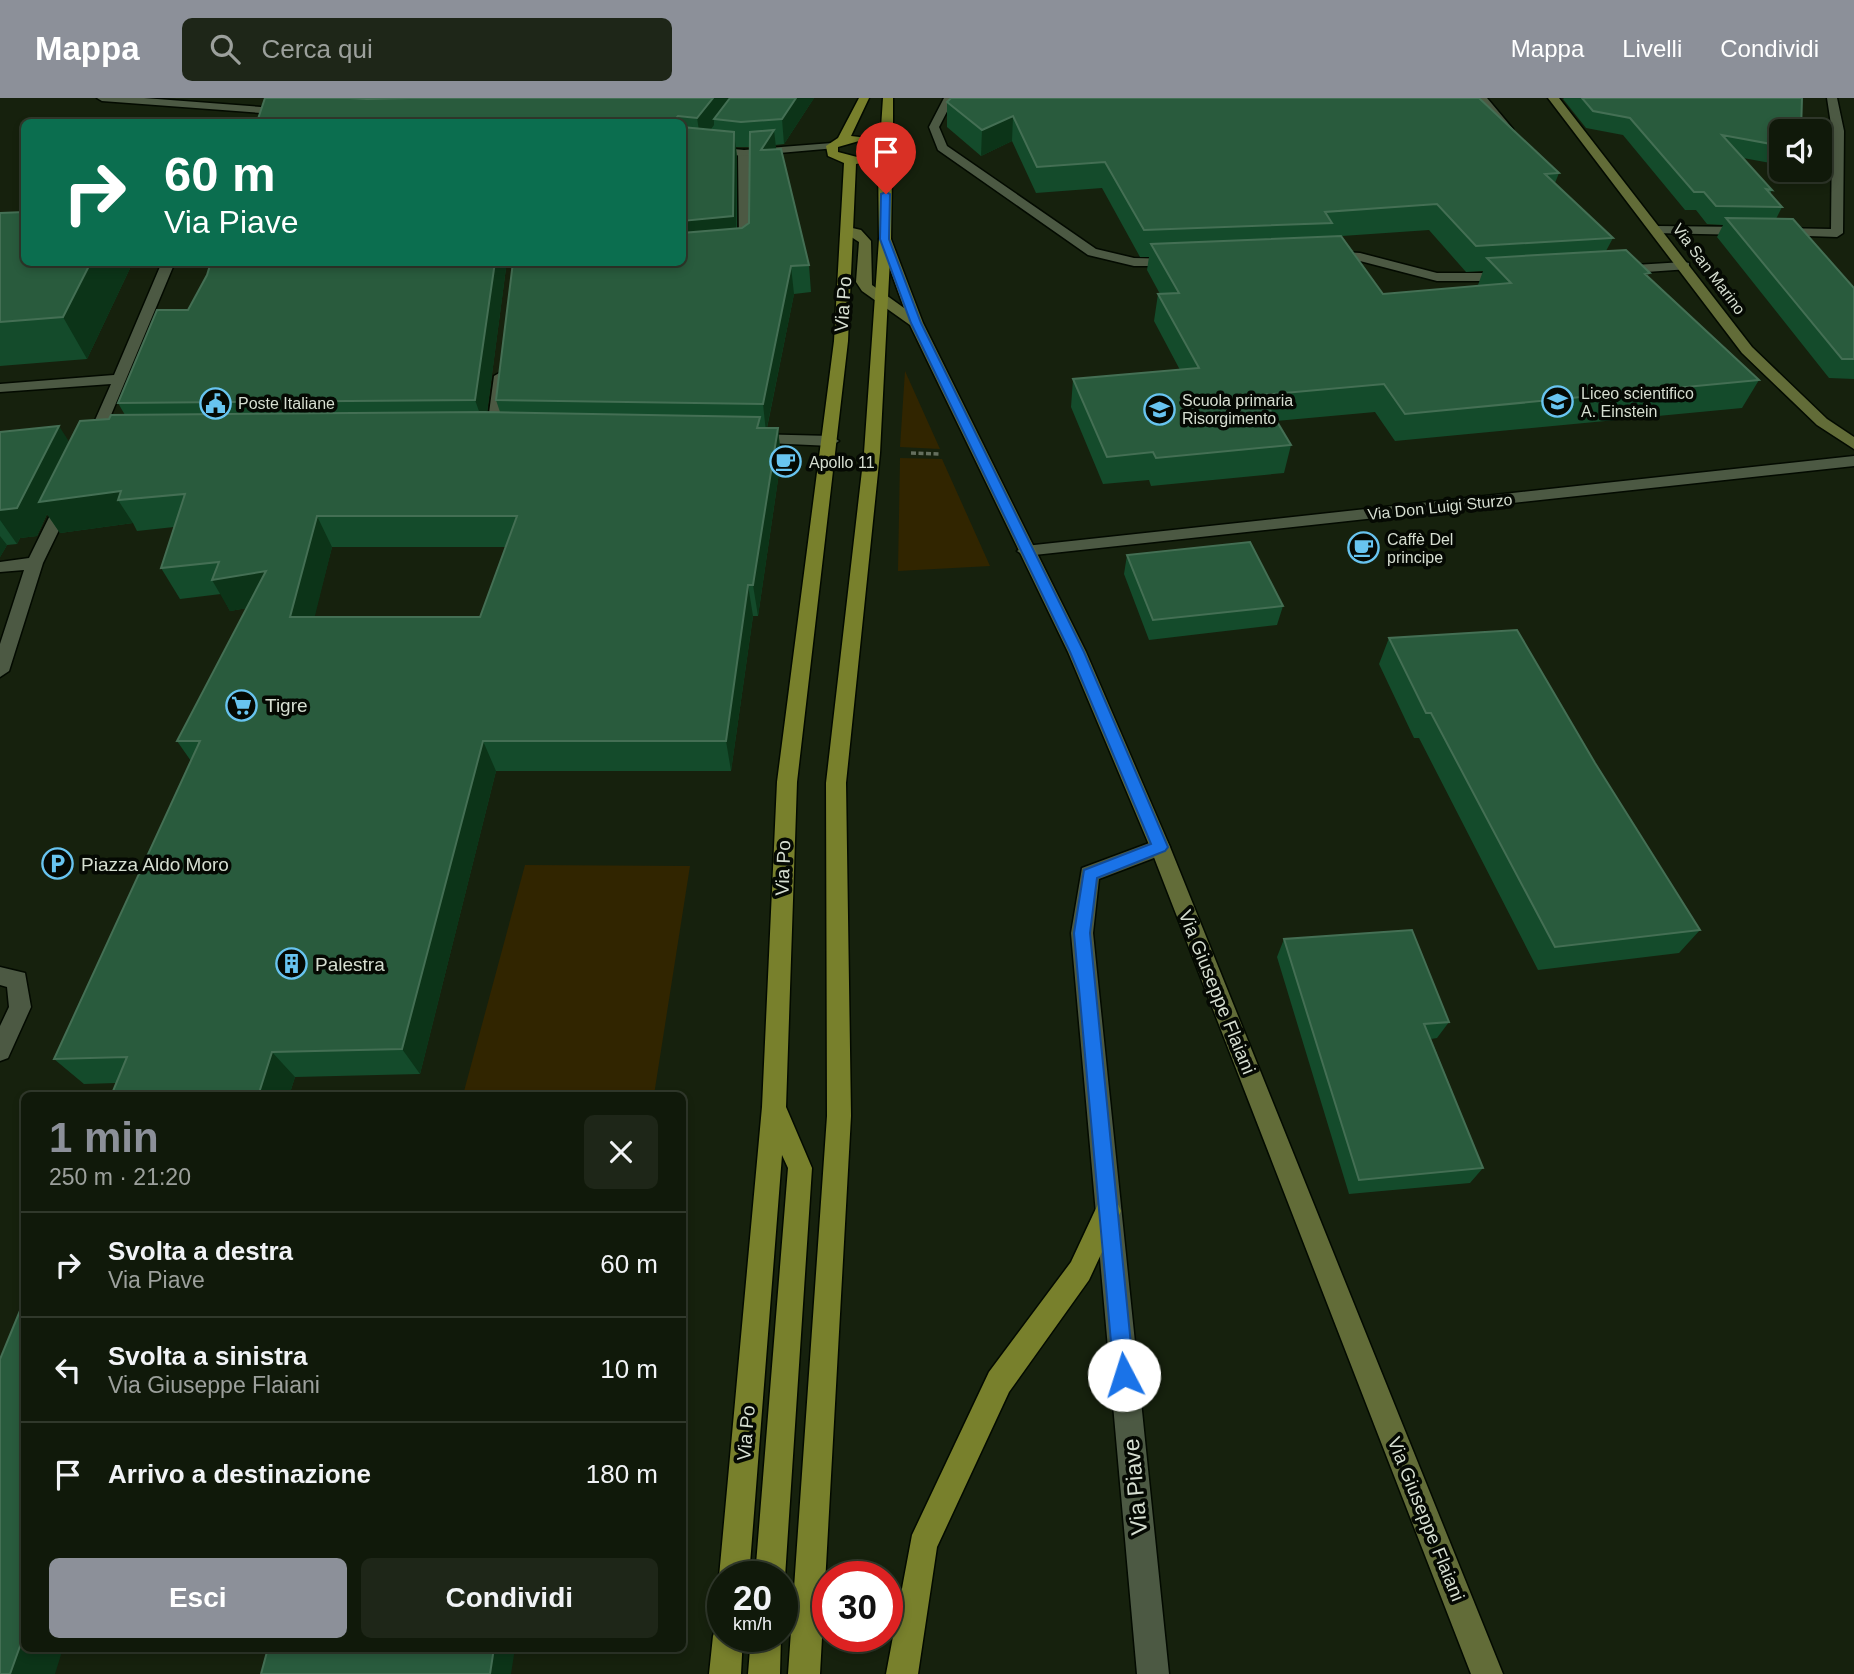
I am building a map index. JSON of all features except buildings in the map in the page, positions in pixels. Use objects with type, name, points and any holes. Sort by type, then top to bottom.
[{"type":"main road","points":[[864,98],[832,153],[846,160],[874,158],[881,148],[887,128],[888,98]]},
{"type":"main road","points":[[838,143],[859,138],[881,148]]},
{"type":"main road","name":"Via Giuseppe Flaiani","points":[[881,148],[886,172],[885,239]]},
{"type":"main road","name":"Via Po","points":[[735,1561],[774,1107],[786,782],[831,441],[848,231],[846,160]]},
{"type":"main road","name":"Via Po","points":[[804,1674],[839,1115],[836,783],[872,453],[885,239]]},
{"type":"main road","points":[[771,1561],[800,1168],[774,1107]]},
{"type":"main road","points":[[902,1674],[922,1545],[999,1382],[1080,1271],[1108,1211]]},
{"type":"main road","points":[[725,1674],[727,1652]]},
{"type":"main road","points":[[764,1674],[765,1652]]},
{"type":"street","points":[[102,98],[299,113]]},
{"type":"street","points":[[949,98],[934,127],[942,148],[1082,246],[1113,260],[1143,264],[1196,262]]},
{"type":"street","points":[[1481,98],[1515,138]]},
{"type":"street","name":"Via San Marino","points":[[1553,98],[1657,229],[1747,349],[1822,422],[1854,444]]},
{"type":"street","points":[[1768,232],[1837,233],[1838,131],[1832,98]]},
{"type":"street","points":[[231,119],[236,108]]},
{"type":"street","points":[[704,150],[712,139]]},
{"type":"street","points":[[744,153],[838,143]]},
{"type":"street","points":[[686,148],[744,153],[798,163]]},
{"type":"street","points":[[733,250],[745,248],[744,153]]},
{"type":"street","points":[[820,161],[846,160]]},
{"type":"street","points":[[1657,229],[1754,231]]},
{"type":"street","name":"Via Giuseppe Flaiani","points":[[848,231],[857,233],[865,242],[863,282],[916,323]]},
{"type":"street","name":"Via Giuseppe Flaiani","points":[[885,239],[916,323],[1025,551],[1077,652],[1160,847],[1487,1674]]},
{"type":"street","points":[[1315,256],[1360,257],[1437,278],[1517,276]]},
{"type":"street","points":[[0,671],[35,564],[95,439],[167,266]]},
{"type":"street","points":[[1598,271],[1684,266]]},
{"type":"street","points":[[493,435],[503,355]]},
{"type":"street","points":[[0,388],[118,379]]},
{"type":"street","points":[[736,439],[831,441]]},
{"type":"street","name":"Via Don Luigi Sturzo","points":[[1025,551],[1854,461]]},
{"type":"street","points":[[0,568],[35,564]]},
{"type":"street","name":"Via Piave","points":[[1153,1674],[1082,933],[1089,874],[1160,847]]},
{"type":"street","points":[[0,976],[17,981],[20,1007],[0,1051]]},
{"type":"path","points":[[899,453],[947,454]]},
{"type":"shaded area","points":[[905,371],[940,449],[900,447]]},
{"type":"shaded area","points":[[900,458],[942,459],[990,566],[898,571]]},
{"type":"shaded area","points":[[525,865],[690,866],[654,1092],[464,1092]]},
{"type":"place","name":"Liceo scientifico A. Einstein","points":[[1558,402]]},
{"type":"place","name":"Poste Italiane","points":[[215,403]]},
{"type":"place","name":"Scuola primaria Risorgimento","points":[[1159,409]]},
{"type":"place","name":"Apollo 11","points":[[786,462]]},
{"type":"place","name":"Caffè Del principe","points":[[1364,548]]},
{"type":"place","name":"Tigre","points":[[242,705]]},
{"type":"place","name":"Piazza Aldo Moro","points":[[58,864]]},
{"type":"place","name":"Palestra","points":[[292,964]]},
{"type":"route","points":[[886,194],[885,239],[916,323],[1025,551],[1077,652],[1160,847],[1089,874],[1082,933],[1124,1375]]}]
